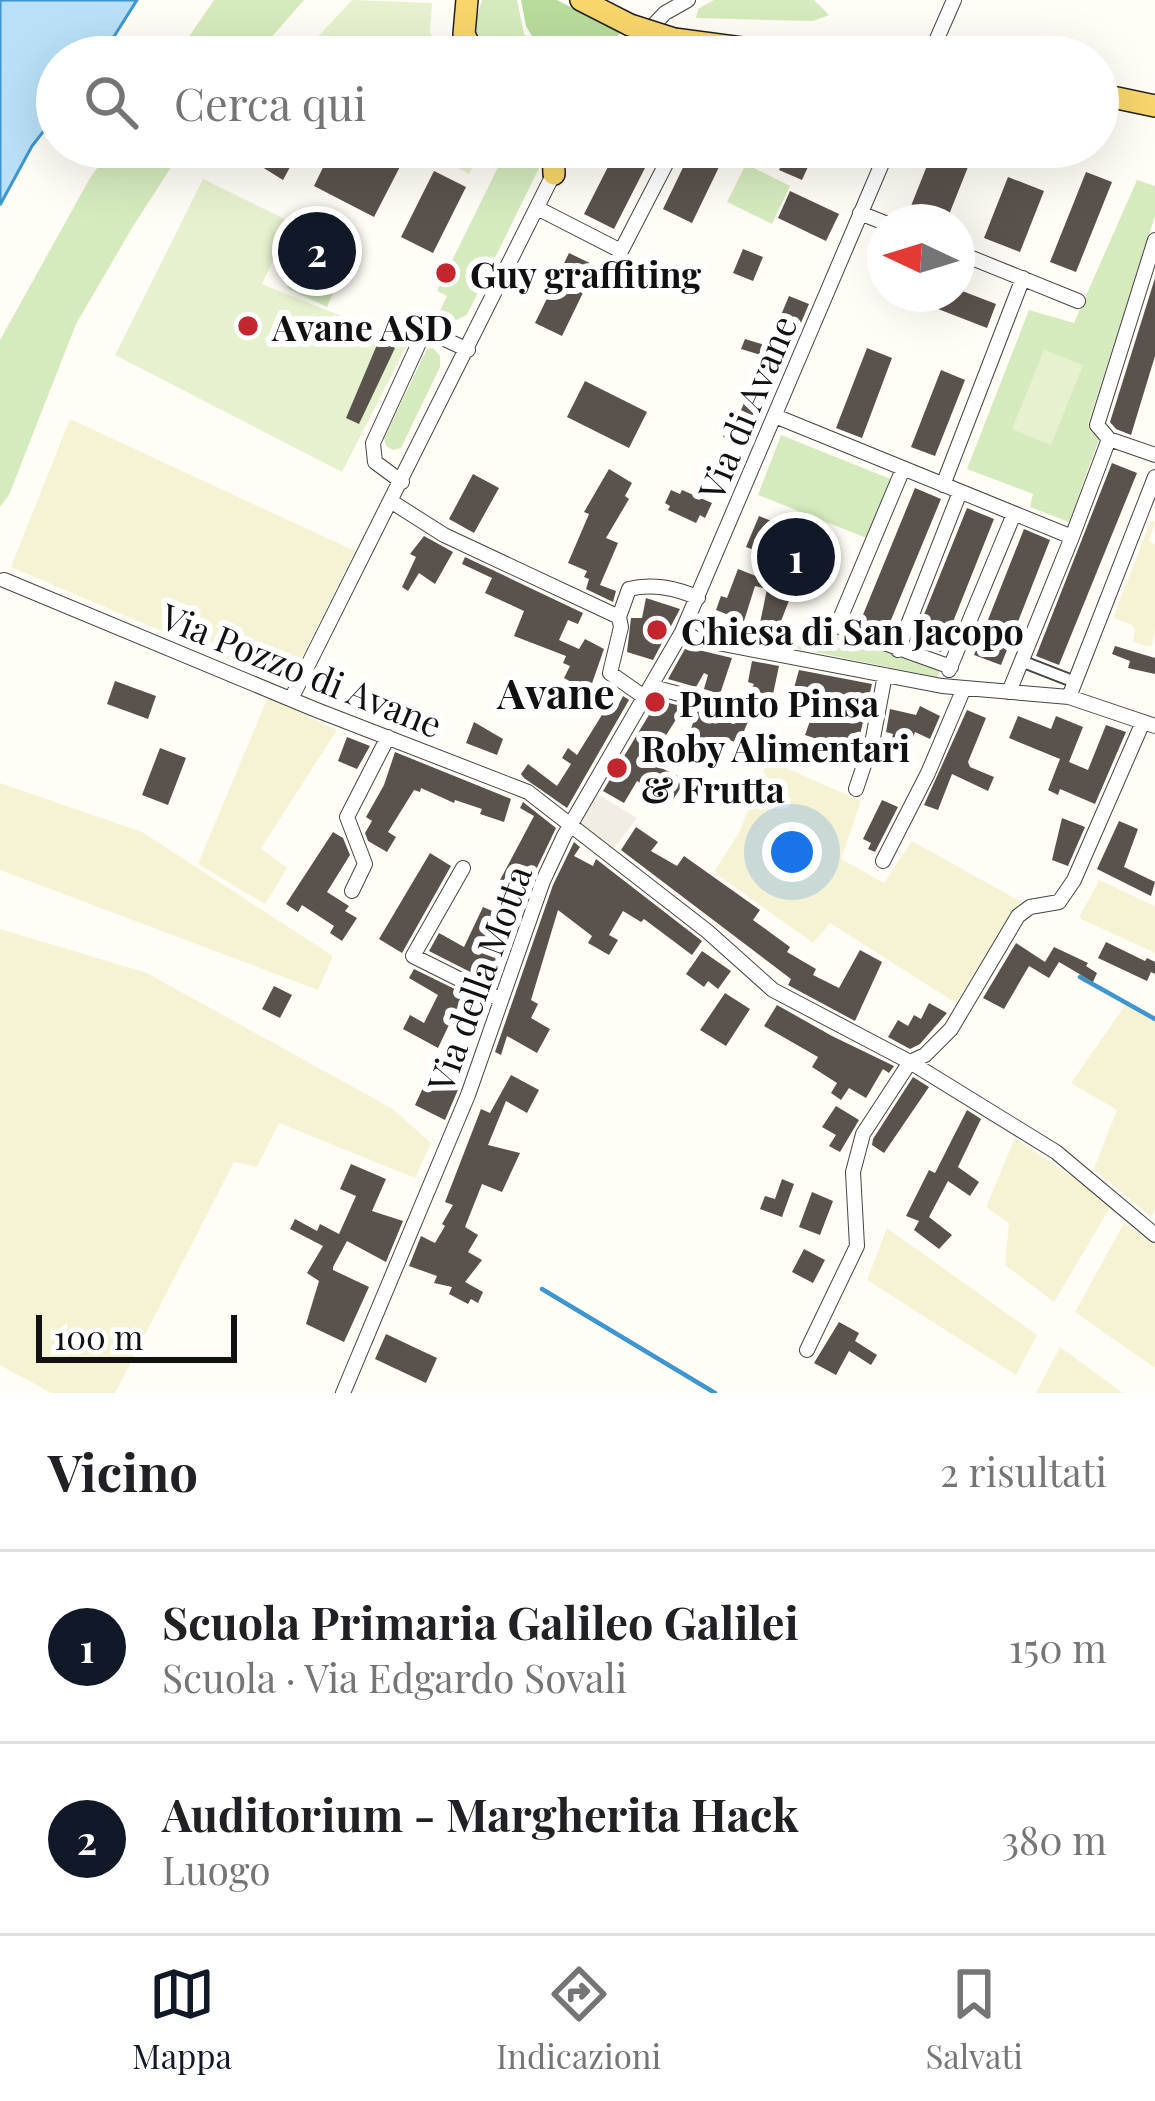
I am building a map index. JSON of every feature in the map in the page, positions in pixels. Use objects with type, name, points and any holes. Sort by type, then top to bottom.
[{"type":"main road","points":[[581,0],[665,36]]},
{"type":"main road","points":[[465,36],[469,2]]},
{"type":"main road","points":[[1119,98],[1155,106]]},
{"type":"main road","points":[[554,168],[554,174]]},
{"type":"street","points":[[643,36],[665,13],[688,0]]},
{"type":"street","points":[[938,36],[954,0]]},
{"type":"street","points":[[292,697],[557,168]]},
{"type":"street","points":[[537,208],[621,251],[664,168]]},
{"type":"street","name":"Via di Avane","points":[[698,598],[880,168]]},
{"type":"street","points":[[860,213],[867,216]]},
{"type":"street","points":[[1155,240],[1097,425],[1108,440],[1155,455]]},
{"type":"street","points":[[975,259],[1078,301]]},
{"type":"street","points":[[943,485],[1023,278]]},
{"type":"street","points":[[402,482],[375,462],[373,443],[425,330],[468,350]]},
{"type":"street","points":[[776,416],[1072,537]]},
{"type":"street","points":[[1009,692],[1108,440]]},
{"type":"street","points":[[903,469],[838,626],[951,667]]},
{"type":"street","points":[[1072,689],[1149,514],[1155,477]]},
{"type":"street","points":[[898,650],[960,492]]},
{"type":"street","points":[[392,502],[444,535],[619,617]]},
{"type":"street","points":[[942,686],[1014,514]]},
{"type":"street","name":"Via Pozzo di Avane","points":[[4,580],[529,792],[707,931],[773,990],[910,1062],[1056,1152],[1155,1235]]},
{"type":"street","points":[[698,598],[683,591],[629,589],[610,673],[650,693],[736,713]]},
{"type":"street","name":"Via della Motta","points":[[343,1393],[468,1095],[543,881],[698,598]]},
{"type":"street","points":[[682,632],[697,639],[942,686],[1009,692],[1072,689]]},
{"type":"street","points":[[807,1350],[857,1246],[853,1190],[863,1134],[910,1062],[925,1055],[951,1029],[1018,916],[1030,907],[1059,902],[1149,724],[1022,661]]},
{"type":"street","points":[[856,789],[873,738],[885,675]]},
{"type":"street","points":[[883,861],[964,688]]},
{"type":"street","points":[[352,891],[365,864],[347,818],[388,737]]},
{"type":"street","points":[[463,868],[413,956],[501,1000]]},
{"type":"shaded area","points":[[70,419],[355,551],[288,685],[11,567]]},
{"type":"shaded area","points":[[1151,520],[1155,522],[1149,541],[1155,544],[1155,630],[1152,646],[1147,646],[1133,642],[1135,629],[1130,624],[1113,618]]},
{"type":"shaded area","points":[[268,697],[337,730],[261,848],[287,868],[265,904],[198,864]]},
{"type":"shaded area","points":[[768,760],[861,801],[841,859],[884,883],[912,841],[1023,903],[956,1003],[830,923],[813,943],[714,872],[740,831]]},
{"type":"shaded area","points":[[0,783],[142,832],[333,956],[318,990],[0,870]]},
{"type":"shaded area","points":[[592,791],[637,818],[608,856],[570,828]]},
{"type":"shaded area","points":[[1099,880],[1155,906],[1155,953],[1079,918]]},
{"type":"shaded area","points":[[0,929],[147,973],[393,1109],[431,1143],[415,1178],[279,1123],[257,1167],[234,1162],[115,1393],[51,1393],[0,1365]]},
{"type":"shaded area","points":[[1126,1004],[1155,1020],[1155,1209],[1151,1217],[1094,1169],[1117,1110],[1071,1083]]},
{"type":"shaded area","points":[[1015,1138],[1112,1204],[1054,1302],[1005,1265],[1009,1223],[986,1207]]},
{"type":"shaded area","points":[[1124,1223],[1155,1244],[1155,1368],[1075,1312]]},
{"type":"shaded area","points":[[887,1228],[1037,1335],[1016,1375],[867,1280]]},
{"type":"shaded area","points":[[1060,1347],[1123,1393],[1036,1393]]},
{"type":"green space","points":[[214,0],[304,0],[272,36],[189,36]]},
{"type":"green space","points":[[352,0],[432,3],[432,36],[319,36]]},
{"type":"green space","points":[[482,0],[517,0],[526,36],[479,36],[474,26]]},
{"type":"green space","points":[[521,0],[557,0],[620,33],[532,36]]},
{"type":"green space","points":[[714,0],[814,0],[829,15],[813,21],[696,18],[698,9]]},
{"type":"green space","points":[[97,168],[171,168],[76,324],[9,495],[0,507],[0,340]]},
{"type":"green space","points":[[498,168],[539,168],[467,315],[452,322],[436,319],[447,296],[437,291]]},
{"type":"green space","points":[[744,168],[754,168],[790,186],[772,224],[727,202]]},
{"type":"green space","name":"Avane ASD","points":[[203,179],[291,222],[262,284],[408,343],[342,472],[115,355]]},
{"type":"green space","points":[[1137,180],[1155,186],[1155,216],[1088,424],[1099,439],[1069,522],[1030,507],[1033,494],[967,469],[1029,310],[1074,323]]},
{"type":"green space","points":[[299,263],[338,282],[327,307],[287,288]]},
{"type":"green space","points":[[433,348],[440,356],[440,367],[401,448],[393,450],[384,438],[427,349]]},
{"type":"green space","points":[[1044,350],[1083,365],[1051,445],[1012,429]]},
{"type":"green space","points":[[781,435],[893,480],[869,539],[758,495]]},
{"type":"green space","points":[[808,615],[941,667],[937,677],[795,648]]},
{"type":"water","points":[[0,0],[137,0],[114,36],[36,36],[36,141],[0,205]]},
{"type":"building","points":[[264,168],[290,168],[283,180]]},
{"type":"building","points":[[323,168],[399,168],[374,217],[314,186]]},
{"type":"building","points":[[607,168],[645,168],[614,229],[584,214]]},
{"type":"building","points":[[683,168],[719,168],[692,223],[663,209]]},
{"type":"building","points":[[780,168],[807,168],[802,180]]},
{"type":"building","points":[[926,168],[968,168],[953,204],[912,204]]},
{"type":"building","points":[[434,171],[466,187],[433,253],[401,237]]},
{"type":"building","points":[[1086,172],[1112,182],[1076,272],[1050,262]]},
{"type":"building","points":[[1008,177],[1044,191],[1020,252],[984,238]]},
{"type":"building","points":[[790,191],[839,214],[826,241],[778,218]]},
{"type":"building","points":[[302,225],[347,247],[333,277],[287,255]]},
{"type":"building","points":[[743,249],[763,257],[753,281],[733,273]]},
{"type":"building","points":[[569,253],[596,266],[562,336],[535,323]]},
{"type":"building","points":[[1155,278],[1155,356],[1131,435],[1110,422]]},
{"type":"building","points":[[789,296],[809,304],[748,448],[723,437],[728,427],[733,429],[764,356],[741,349],[745,339],[768,346]]},
{"type":"building","points":[[975,296],[996,304],[987,328],[946,312],[975,312]]},
{"type":"building","points":[[379,340],[395,348],[359,424],[346,418]]},
{"type":"building","points":[[867,348],[892,358],[862,438],[836,428]]},
{"type":"building","points":[[941,370],[965,380],[935,456],[911,447]]},
{"type":"building","points":[[585,381],[647,412],[629,448],[567,417]]},
{"type":"building","points":[[1112,463],[1137,473],[1059,665],[1036,656]]},
{"type":"building","points":[[609,469],[632,483],[625,496],[629,499],[606,538],[618,543],[600,585],[616,591],[613,602],[586,589],[587,571],[568,563],[589,514],[584,512]]},
{"type":"building","points":[[473,474],[499,488],[474,533],[449,519]]},
{"type":"building","points":[[915,488],[941,499],[886,632],[860,622]]},
{"type":"building","points":[[671,490],[712,503],[705,518],[700,515],[696,523],[668,510],[665,503]]},
{"type":"building","points":[[967,508],[994,519],[941,652],[913,642]]},
{"type":"building","points":[[759,516],[820,540],[804,582],[797,580],[776,634],[759,628],[767,589],[755,586],[744,621],[716,610],[721,596],[727,598],[738,569],[761,578],[770,556],[746,547]]},
{"type":"building","points":[[1024,529],[1050,540],[1001,665],[974,655]]},
{"type":"building","points":[[424,536],[453,552],[435,584],[419,573],[408,591],[402,587],[416,557],[410,554]]},
{"type":"building","points":[[465,557],[583,613],[578,624],[568,620],[559,640],[579,649],[585,639],[604,649],[589,692],[564,678],[570,666],[563,663],[566,656],[514,636],[524,611],[485,593],[492,578],[462,564]]},
{"type":"building","name":"Chiesa di San Jacopo","points":[[646,598],[680,609],[653,660],[627,652],[631,618],[642,618]]},
{"type":"building","points":[[1115,646],[1155,658],[1155,674],[1128,668],[1130,661],[1112,654]]},
{"type":"building","points":[[686,647],[732,658],[720,694],[704,689],[708,675],[704,673],[696,687],[668,679]]},
{"type":"building","points":[[752,661],[779,666],[768,718],[752,712],[739,743],[717,737],[714,756],[686,745],[697,710],[733,724],[744,721],[744,705],[754,684],[748,682]]},
{"type":"building","points":[[799,670],[872,684],[854,760],[827,753],[825,762],[815,759],[820,740],[805,735],[815,707],[791,699]]},
{"type":"building","points":[[115,681],[156,696],[148,719],[107,704]]},
{"type":"building","points":[[623,696],[629,700],[567,808],[524,778],[521,774],[528,764],[557,786],[571,764],[562,758],[568,748],[577,755],[605,710],[619,704]]},
{"type":"building","points":[[658,700],[684,707],[649,762],[686,780],[672,801],[637,781],[624,803],[603,791]]},
{"type":"building","points":[[920,706],[940,716],[930,739],[915,732],[905,761],[888,755],[893,734],[886,732],[890,709],[916,715]]},
{"type":"building","points":[[967,710],[986,718],[968,762],[994,777],[988,791],[952,774],[938,810],[924,805]]},
{"type":"building","points":[[1018,716],[1051,729],[1056,716],[1083,727],[1069,762],[1088,770],[1106,725],[1126,732],[1095,804],[1060,789],[1058,795],[1048,790],[1060,759],[1009,738]]},
{"type":"building","points":[[474,722],[503,739],[497,755],[466,743]]},
{"type":"building","points":[[347,737],[370,746],[357,769],[338,761]]},
{"type":"building","points":[[160,748],[186,758],[168,805],[142,795]]},
{"type":"building","points":[[395,752],[511,799],[504,822],[480,814],[482,809],[421,788],[414,790],[388,832],[396,837],[387,852],[368,841],[365,833],[372,821],[366,817]]},
{"type":"building","points":[[882,800],[898,807],[875,852],[863,839]]},
{"type":"building","points":[[523,802],[556,828],[506,952],[486,980],[429,951],[439,933],[464,947],[483,907],[497,913],[508,883],[500,880],[534,816],[520,808]]},
{"type":"building","points":[[1062,818],[1085,827],[1068,866],[1052,860]]},
{"type":"building","points":[[1119,821],[1138,829],[1124,867],[1155,882],[1151,896],[1097,869]]},
{"type":"building","points":[[636,827],[658,842],[651,851],[677,866],[684,856],[760,910],[753,920],[790,947],[787,952],[816,969],[813,975],[839,988],[860,950],[882,962],[855,1021],[788,985],[791,979],[621,850]]},
{"type":"building","points":[[333,832],[343,838],[350,855],[327,892],[349,906],[345,911],[357,918],[342,941],[330,933],[334,926],[302,905],[298,912],[286,904]]},
{"type":"building","points":[[574,842],[580,847],[574,856],[593,866],[596,859],[702,941],[692,955],[644,919],[641,922],[623,911],[609,935],[618,940],[609,955],[588,943],[592,936],[558,910],[531,1000],[538,1004],[531,1018],[550,1029],[537,1053],[507,1036],[501,1055],[495,1052],[553,885]]},
{"type":"building","points":[[430,853],[451,866],[402,953],[379,939]]},
{"type":"building","points":[[1106,942],[1155,962],[1155,974],[1151,972],[1147,981],[1098,958]]},
{"type":"building","points":[[1016,943],[1045,962],[1054,947],[1088,963],[1097,973],[1093,982],[1059,962],[1049,978],[1029,966],[1004,1009],[983,998]]},
{"type":"building","points":[[702,951],[731,971],[718,989],[708,981],[704,987],[686,974]]},
{"type":"building","points":[[414,969],[475,999],[468,1011],[458,1006],[438,1048],[403,1029],[410,1015],[424,1023],[438,995],[409,978]]},
{"type":"building","points":[[274,986],[292,995],[280,1018],[262,1009]]},
{"type":"building","points":[[725,993],[750,1009],[726,1046],[700,1030]]},
{"type":"building","points":[[929,1003],[947,1013],[920,1044],[910,1049],[888,1037],[898,1020],[908,1026],[914,1015],[921,1019]]},
{"type":"building","points":[[777,1005],[894,1066],[889,1073],[883,1069],[866,1098],[849,1088],[841,1100],[831,1093],[837,1083],[812,1067],[818,1057],[764,1026]]},
{"type":"building","points":[[430,1073],[460,1085],[445,1120],[415,1105]]},
{"type":"building","points":[[511,1075],[539,1090],[527,1113],[506,1101],[488,1145],[520,1153],[502,1192],[482,1184],[465,1227],[478,1235],[468,1252],[482,1260],[465,1282],[483,1292],[478,1303],[471,1299],[468,1304],[449,1294],[452,1287],[434,1283],[437,1276],[409,1266],[421,1236],[435,1243],[445,1226],[453,1205],[445,1202],[481,1109],[490,1113]]},
{"type":"building","points":[[913,1077],[929,1087],[884,1153],[872,1145],[873,1139]]},
{"type":"building","points":[[836,1106],[859,1120],[840,1152],[829,1146],[836,1135],[822,1127]]},
{"type":"building","points":[[967,1110],[981,1119],[958,1167],[979,1182],[970,1196],[948,1181],[929,1217],[952,1235],[939,1249],[914,1230],[919,1221],[906,1216],[929,1170],[935,1173]]},
{"type":"building","points":[[351,1164],[386,1179],[372,1211],[403,1221],[386,1262],[347,1241],[333,1267],[369,1287],[344,1342],[306,1324],[319,1281],[307,1273],[323,1246],[290,1229],[295,1219],[317,1231],[320,1224],[339,1234],[356,1196],[340,1189]]},
{"type":"building","points":[[782,1179],[794,1184],[782,1217],[760,1209],[765,1196],[775,1199]]},
{"type":"building","points":[[812,1192],[833,1201],[820,1235],[799,1227]]},
{"type":"building","points":[[804,1249],[825,1260],[813,1283],[792,1272]]},
{"type":"building","points":[[839,1322],[859,1333],[855,1341],[877,1355],[871,1365],[849,1351],[836,1375],[814,1363]]},
{"type":"building","points":[[386,1334],[437,1358],[426,1383],[375,1359]]},
{"type":"waterway","points":[[1080,977],[1155,1019]]},
{"type":"waterway","points":[[542,1289],[715,1393]]},
{"type":"place","name":"Auditorium - Margherita Hack","points":[[317,251]]},
{"type":"place","name":"Guy graffiting","points":[[446,273]]},
{"type":"place","name":"Avane ASD","points":[[248,326]]},
{"type":"place","name":"Scuola Primaria Galileo Galilei","points":[[796,557]]},
{"type":"place","name":"Chiesa di San Jacopo","points":[[657,630]]},
{"type":"place","name":"Punto Pinsa","points":[[655,702]]},
{"type":"place","name":"Roby Alimentari & Frutta","points":[[617,768]]},
{"type":"district","name":"Avane","points":[[556,692]]}]
